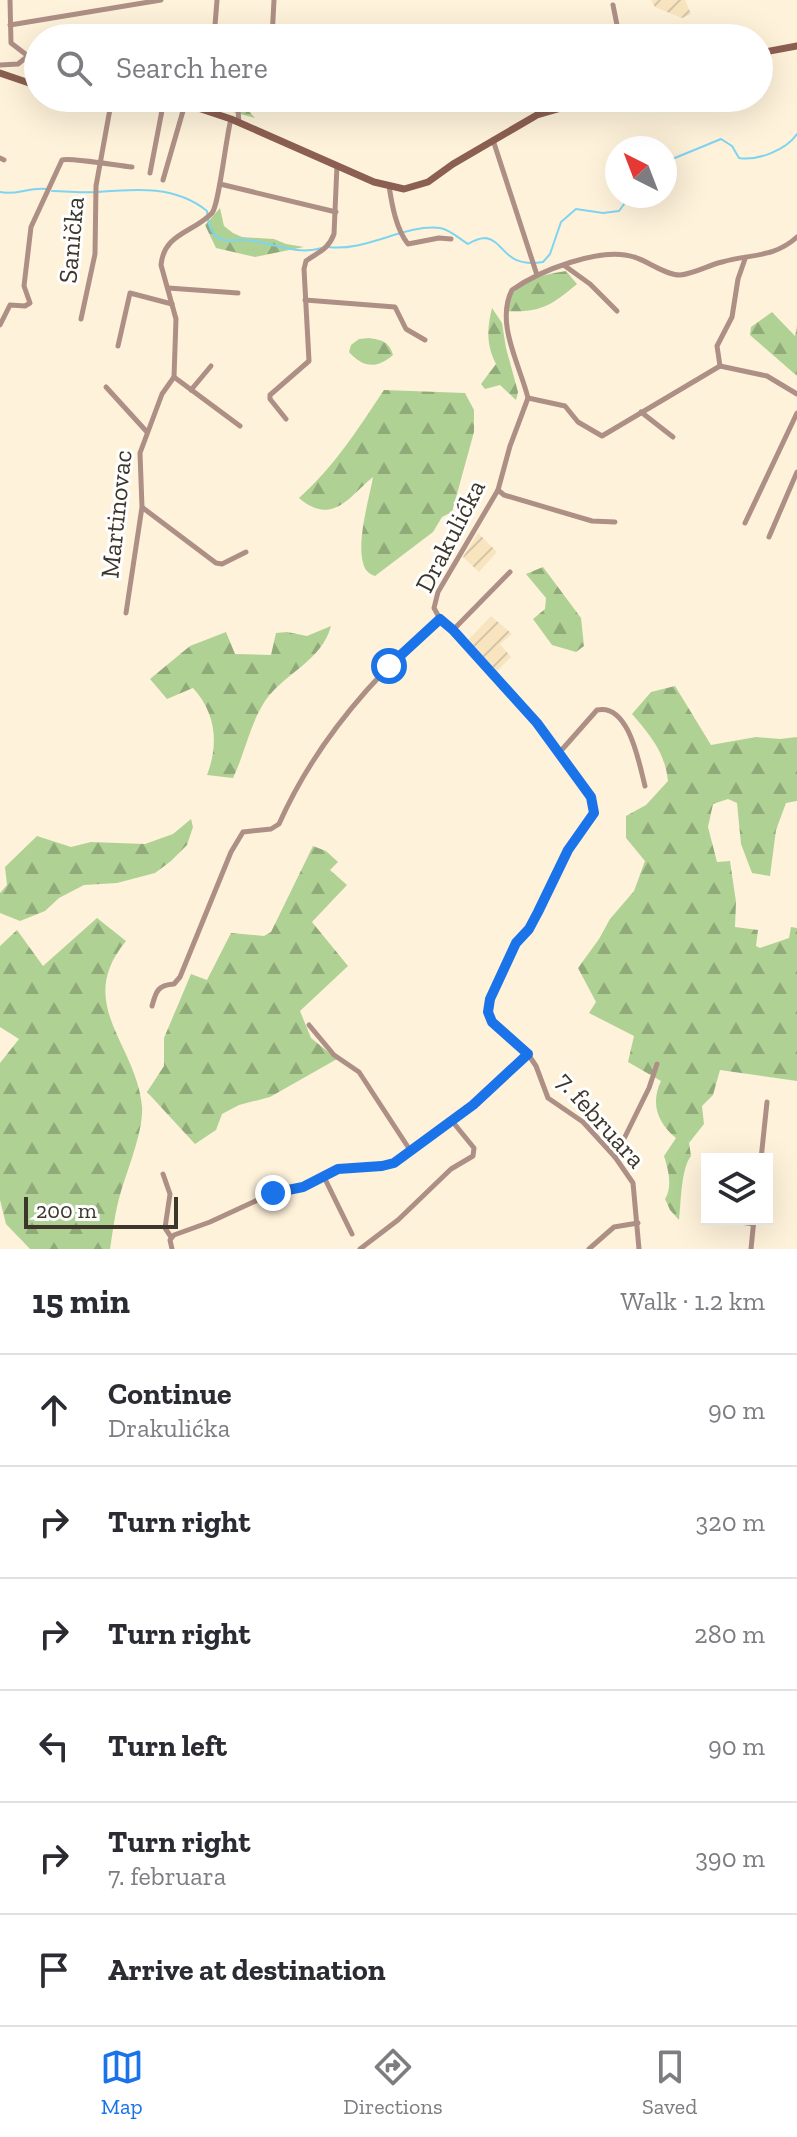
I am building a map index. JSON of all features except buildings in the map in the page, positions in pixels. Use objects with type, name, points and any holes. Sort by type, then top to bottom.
[{"type":"street","points":[[10,0],[12,46],[24,54]]},
{"type":"street","points":[[10,25],[161,0]]},
{"type":"street","points":[[215,24],[217,0]]},
{"type":"street","points":[[273,24],[274,0]]},
{"type":"street","points":[[613,5],[617,24]]},
{"type":"street","points":[[773,50],[797,46]]},
{"type":"street","points":[[0,65],[18,64],[24,59]]},
{"type":"street","points":[[0,73],[24,81]]},
{"type":"street","name":"Sanička","points":[[81,319],[95,254],[96,186],[109,112]]},
{"type":"street","points":[[150,173],[162,112]]},
{"type":"street","points":[[163,180],[183,112]]},
{"type":"street","points":[[209,112],[389,186],[404,189],[428,182],[493,140],[547,112]]},
{"type":"street","name":"Martinovac","points":[[126,613],[142,507],[140,453],[162,394],[174,377],[177,329],[161,265],[166,248],[182,231],[212,212],[217,202],[236,112]]},
{"type":"street","points":[[493,140],[537,275]]},
{"type":"street","name":"Sanička","points":[[0,325],[10,305],[25,306],[30,303],[24,283],[31,227],[60,162],[65,158],[99,165],[132,167]]},
{"type":"street","points":[[286,419],[270,395],[309,361],[306,261],[331,244],[336,212],[337,165]]},
{"type":"street","points":[[220,184],[336,212]]},
{"type":"street","points":[[389,186],[402,234],[412,244],[439,238],[451,239]]},
{"type":"street","points":[[797,237],[776,252],[727,260],[680,275],[630,255],[593,255],[537,275],[512,290],[505,311],[516,364],[528,398],[565,406],[578,422],[602,436],[720,366],[767,376],[797,394]]},
{"type":"street","points":[[720,366],[717,346],[732,317],[738,279],[745,259]]},
{"type":"street","points":[[564,266],[590,284],[617,311]]},
{"type":"street","points":[[168,288],[238,293]]},
{"type":"street","points":[[118,346],[130,293],[172,304]]},
{"type":"street","points":[[305,300],[395,307],[406,329],[425,340]]},
{"type":"street","points":[[191,390],[211,366]]},
{"type":"street","points":[[174,377],[240,426]]},
{"type":"street","points":[[106,387],[147,432]]},
{"type":"street","name":"Drakulićka","points":[[152,1006],[156,991],[161,986],[174,984],[180,977],[231,852],[243,832],[271,829],[279,824],[306,769],[356,700],[402,652],[440,619],[434,608],[438,592],[498,490],[528,398]]},
{"type":"street","points":[[641,412],[673,437]]},
{"type":"street","points":[[745,523],[797,413]]},
{"type":"street","points":[[769,537],[797,472]]},
{"type":"street","points":[[498,490],[504,495],[592,521],[615,522]]},
{"type":"street","points":[[142,507],[216,563],[222,564],[246,552]]},
{"type":"street","points":[[453,630],[510,572]]},
{"type":"street","points":[[440,619],[537,723],[591,797],[594,813],[568,850],[533,921],[516,943],[490,999],[488,1012],[492,1022],[528,1054]]},
{"type":"street","points":[[559,753],[597,710],[613,712],[628,730],[645,786]]},
{"type":"street","points":[[309,1025],[334,1055],[359,1072],[410,1150]]},
{"type":"street","name":"7. februara","points":[[171,1237],[273,1193],[303,1187],[344,1168],[388,1165],[498,1084],[528,1054],[548,1098],[583,1122],[615,1157],[633,1183],[639,1249]]},
{"type":"street","points":[[615,1157],[649,1088],[657,1064]]},
{"type":"street","points":[[762,1153],[767,1102]]},
{"type":"street","points":[[360,1249],[398,1220],[451,1169],[473,1156],[474,1148],[452,1120]]},
{"type":"street","points":[[163,1174],[170,1194],[165,1228],[171,1237],[172,1249]]},
{"type":"street","points":[[324,1177],[352,1234]]},
{"type":"street","points":[[589,1249],[614,1227],[638,1223]]},
{"type":"street","points":[[751,1249],[754,1225]]},
{"type":"shaded area","points":[[651,0],[685,0],[691,14],[682,18],[655,7]]},
{"type":"shaded area","points":[[478,533],[497,552],[479,572],[463,557]]},
{"type":"shaded area","points":[[491,616],[512,634],[500,644],[511,657],[495,673],[468,640]]},
{"type":"green space","points":[[233,112],[250,112],[255,118]]},
{"type":"green space","points":[[220,208],[224,226],[233,233],[304,247],[255,257],[216,248],[205,225]]},
{"type":"green space","points":[[566,271],[577,284],[560,298],[536,309],[505,311],[513,293],[520,287],[537,278]]},
{"type":"green space","points":[[492,308],[502,323],[518,392],[516,400],[500,385],[485,389],[481,384],[496,364],[488,336]]},
{"type":"green space","points":[[772,312],[795,336],[797,326],[797,376],[750,335],[751,327]]},
{"type":"green space","points":[[359,339],[385,342],[393,355],[381,363],[370,365],[349,352],[351,345]]},
{"type":"green space","points":[[384,390],[465,393],[474,410],[474,432],[452,512],[442,517],[433,532],[375,576],[367,571],[362,561],[361,547],[373,477],[339,506],[330,509],[311,506],[299,498],[334,460]]},
{"type":"green space","points":[[543,567],[581,618],[584,646],[576,652],[552,645],[533,619],[545,609],[546,598],[526,574]]},
{"type":"green space","points":[[331,626],[320,649],[265,701],[233,778],[207,775],[214,740],[207,708],[193,688],[167,699],[150,679],[190,646],[226,632],[235,654],[271,655],[276,633],[307,636]]},
{"type":"green space","points":[[675,686],[711,745],[756,737],[797,737],[797,801],[786,803],[776,830],[770,876],[752,873],[741,844],[737,803],[728,799],[713,804],[708,827],[717,862],[730,861],[736,902],[735,927],[758,930],[756,946],[760,948],[789,938],[791,927],[797,928],[797,1081],[720,1070],[713,1095],[702,1106],[704,1124],[689,1143],[691,1156],[683,1177],[679,1220],[665,1199],[669,1183],[664,1156],[676,1138],[660,1119],[656,1105],[661,1081],[628,1062],[634,1036],[589,1013],[596,1002],[578,968],[610,919],[634,891],[645,861],[626,838],[626,816],[646,805],[668,781],[660,753],[632,714],[651,692]]},
{"type":"green space","points":[[191,819],[193,827],[187,845],[155,873],[117,883],[84,885],[59,898],[45,911],[20,921],[0,913],[0,893],[7,885],[5,867],[37,836],[71,847],[91,842],[145,844],[173,834]]},
{"type":"green space","points":[[313,846],[326,851],[338,862],[330,870],[347,885],[312,922],[348,966],[300,1011],[311,1038],[337,1059],[270,1097],[239,1105],[222,1114],[216,1130],[195,1144],[147,1092],[164,1066],[164,1038],[191,974],[207,980],[231,933],[264,936],[271,932]]},
{"type":"green space","points":[[97,918],[126,941],[112,964],[106,984],[107,1004],[112,1024],[137,1083],[142,1106],[140,1127],[118,1201],[110,1249],[30,1249],[6,1224],[0,1200],[0,1063],[19,1039],[0,1027],[0,946],[17,930],[43,966]]},
{"type":"waterway","points":[[677,157],[721,139],[732,146],[739,158],[755,158],[779,149],[797,134]]},
{"type":"waterway","points":[[0,192],[46,189]]},
{"type":"waterway","points":[[52,191],[140,190],[168,193],[207,211],[211,229],[222,239],[255,241],[303,250],[322,248]]},
{"type":"waterway","points":[[328,247],[356,246],[413,230],[440,228],[468,244],[486,238],[520,261],[543,262],[550,254],[561,222],[576,209],[603,213],[621,208]]},
{"type":"route","points":[[273,1193],[303,1187],[338,1169],[394,1163],[473,1105],[528,1054],[492,1022],[488,1012],[490,999],[516,943],[529,929],[538,912],[556,871],[594,813],[591,797],[537,723],[440,619],[389,666]]}]
